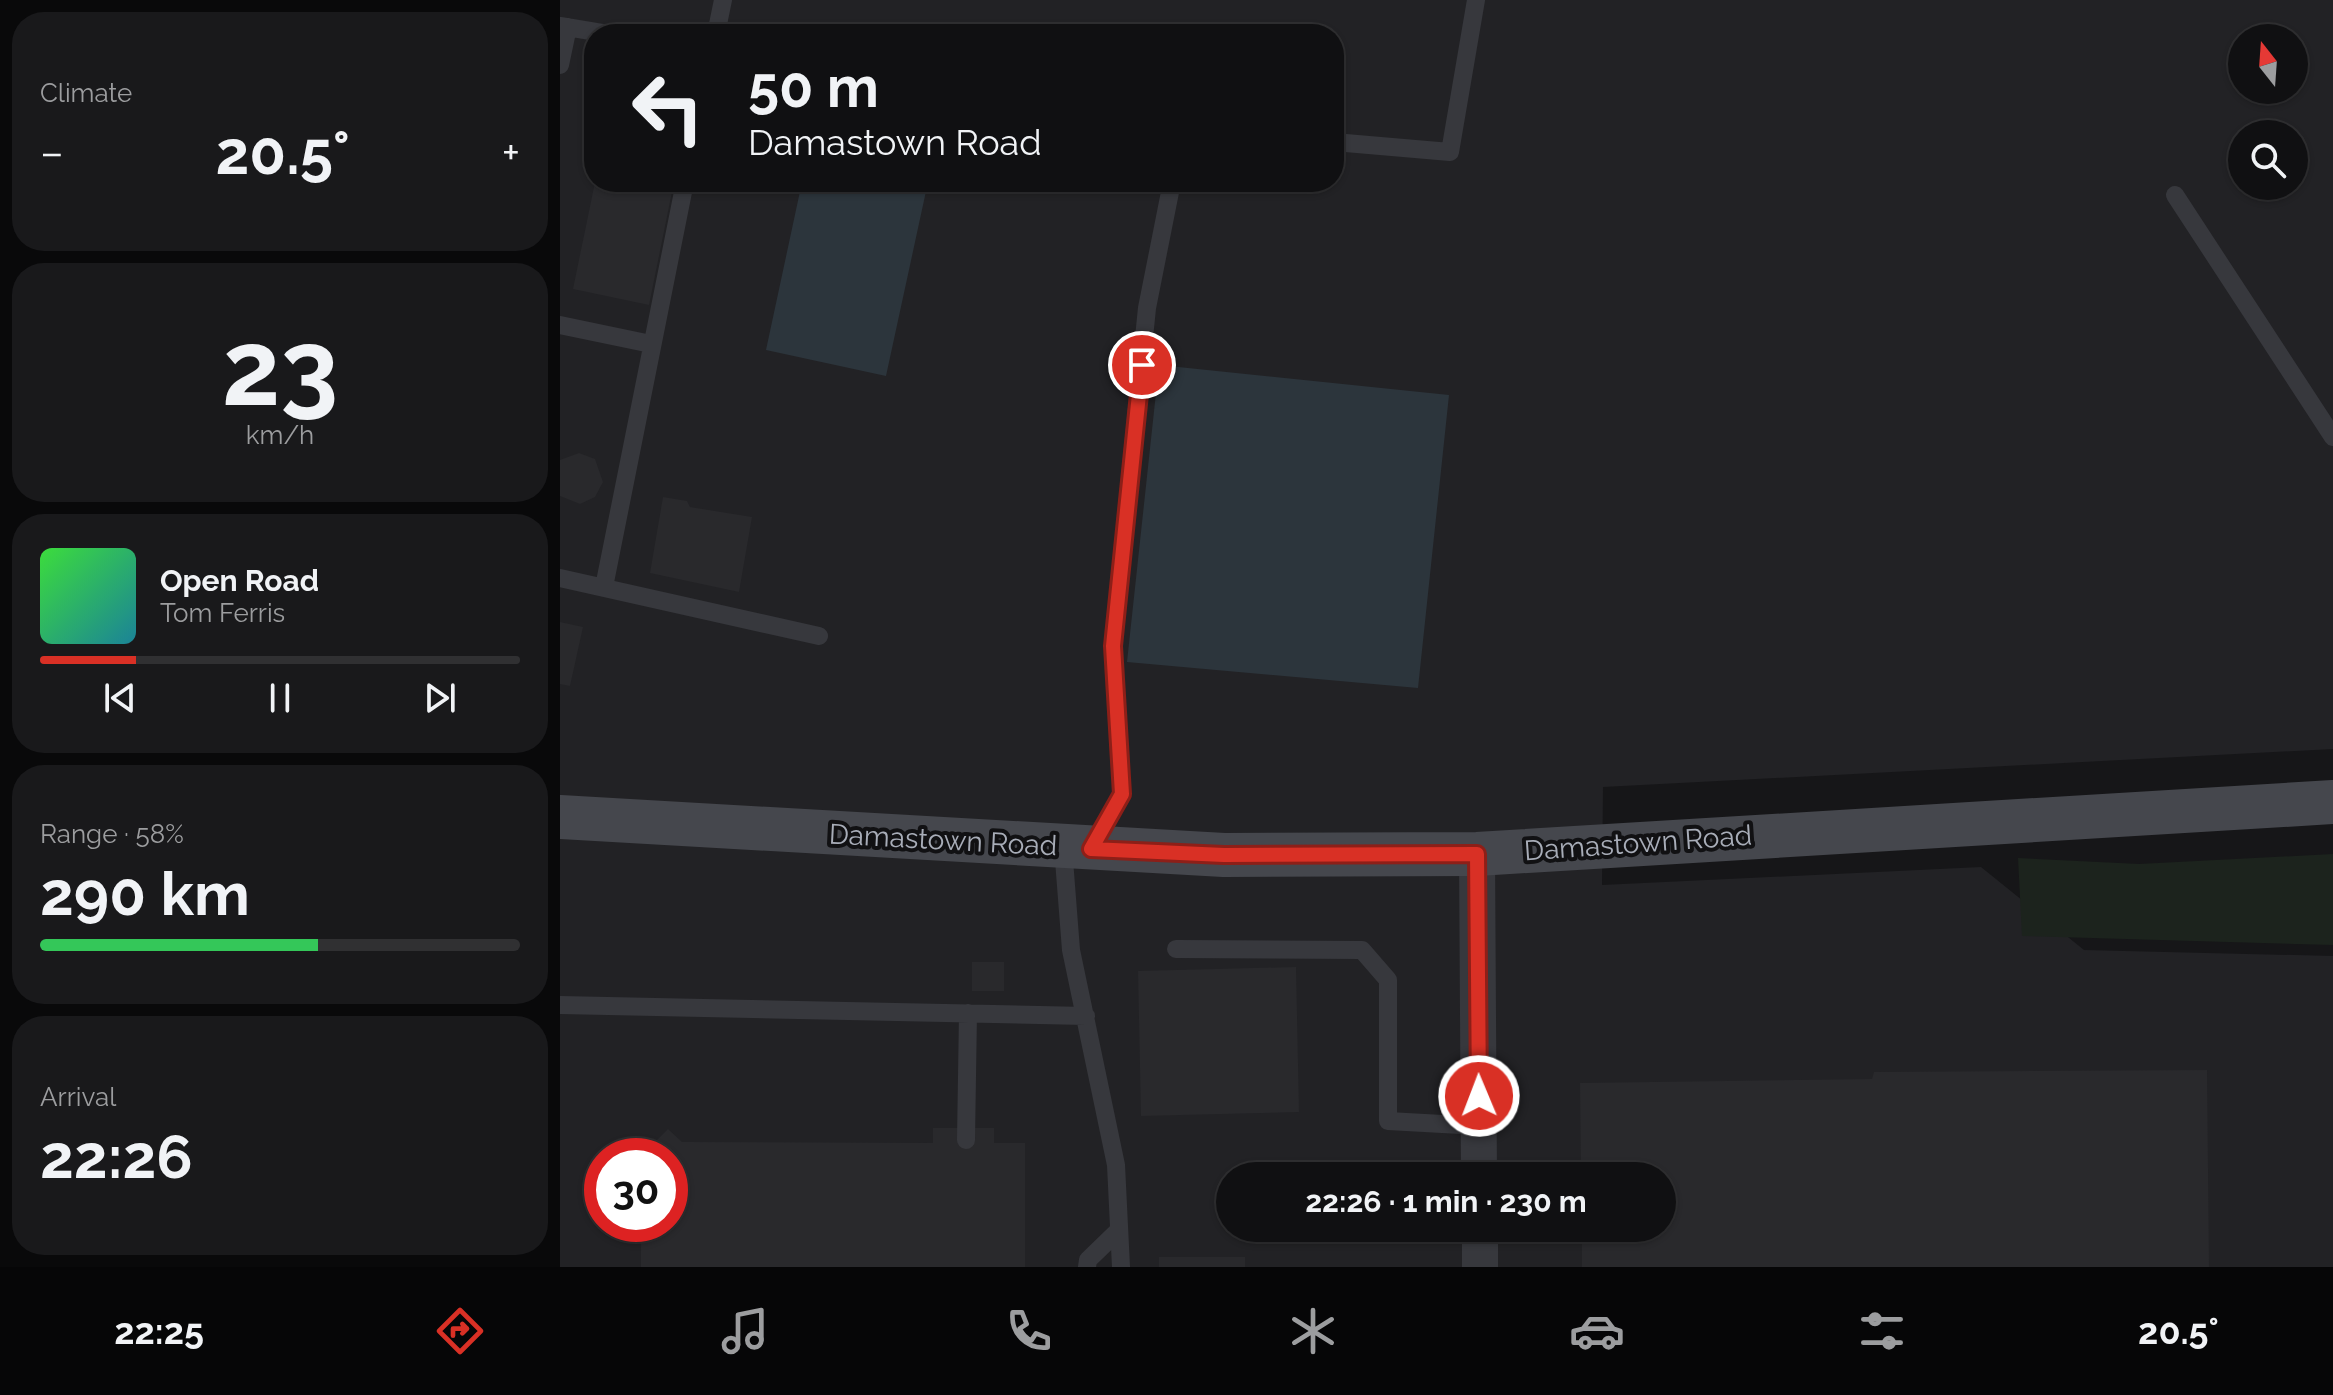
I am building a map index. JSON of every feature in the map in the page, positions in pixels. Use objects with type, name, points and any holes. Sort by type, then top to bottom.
[{"type":"street","name":"Damastown Road","points":[[560,817],[1224,855],[1477,854],[2333,802]]},
{"type":"street","points":[[1477,854],[1479,1162]]},
{"type":"street","points":[[1480,1242],[1480,1267]]},
{"type":"lane","points":[[718,24],[723,0]]},
{"type":"lane","points":[[1344,143],[1450,152],[1476,0]]},
{"type":"lane","points":[[560,65],[564,26],[584,30]]},
{"type":"lane","points":[[604,587],[683,192]]},
{"type":"lane","points":[[1121,1267],[1116,1165],[1071,950],[1077,848],[1122,794],[1113,646],[1147,308],[1170,192]]},
{"type":"lane","points":[[2175,195],[2333,437]]},
{"type":"lane","points":[[560,325],[651,344]]},
{"type":"lane","points":[[560,578],[819,636]]},
{"type":"lane","points":[[1176,949],[1362,950],[1388,980],[1388,1121],[1479,1126]]},
{"type":"lane","points":[[560,1005],[1086,1016]]},
{"type":"lane","points":[[966,1140],[968,1013]]},
{"type":"lane","points":[[1087,1267],[1088,1260],[1119,1230]]},
{"type":"shaded area","points":[[560,0],[2333,0],[2333,749],[1603,787],[1602,885],[1981,867],[2084,950],[2333,956],[2333,1267],[560,1267]]},
{"type":"shaded area","points":[[800,192],[926,192],[886,376],[766,350]]},
{"type":"shaded area","points":[[1159,365],[1449,395],[1418,688],[1127,662]]},
{"type":"shaded area","points":[[2333,854],[2333,945],[2022,936],[2018,858],[2139,864]]},
{"type":"building","points":[[593,192],[672,192],[649,305],[573,289]]},
{"type":"building","points":[[579,453],[595,459],[603,482],[595,497],[580,504],[560,496],[560,460]]},
{"type":"building","points":[[663,497],[687,501],[690,507],[752,517],[739,592],[650,573]]},
{"type":"building","points":[[560,622],[583,627],[570,686],[560,684]]},
{"type":"building","points":[[972,962],[1004,962],[1004,991],[972,991]]},
{"type":"building","points":[[1296,967],[1299,1112],[1141,1116],[1138,971]]},
{"type":"building","points":[[2207,1070],[2209,1267],[1582,1267],[1582,1242],[1676,1242],[1676,1162],[1581,1162],[1580,1083],[1872,1079],[1874,1072]]},
{"type":"building","points":[[933,1128],[994,1128],[994,1143],[1025,1143],[1025,1267],[641,1267],[641,1242],[688,1242],[688,1142],[933,1143]]},
{"type":"building","points":[[668,1129],[678,1138],[659,1138]]},
{"type":"building","points":[[1159,1257],[1245,1257],[1245,1267],[1159,1267]]},
{"type":"route","points":[[1142,365],[1113,646],[1122,794],[1091,849],[1224,855],[1477,854],[1479,1096]]}]
